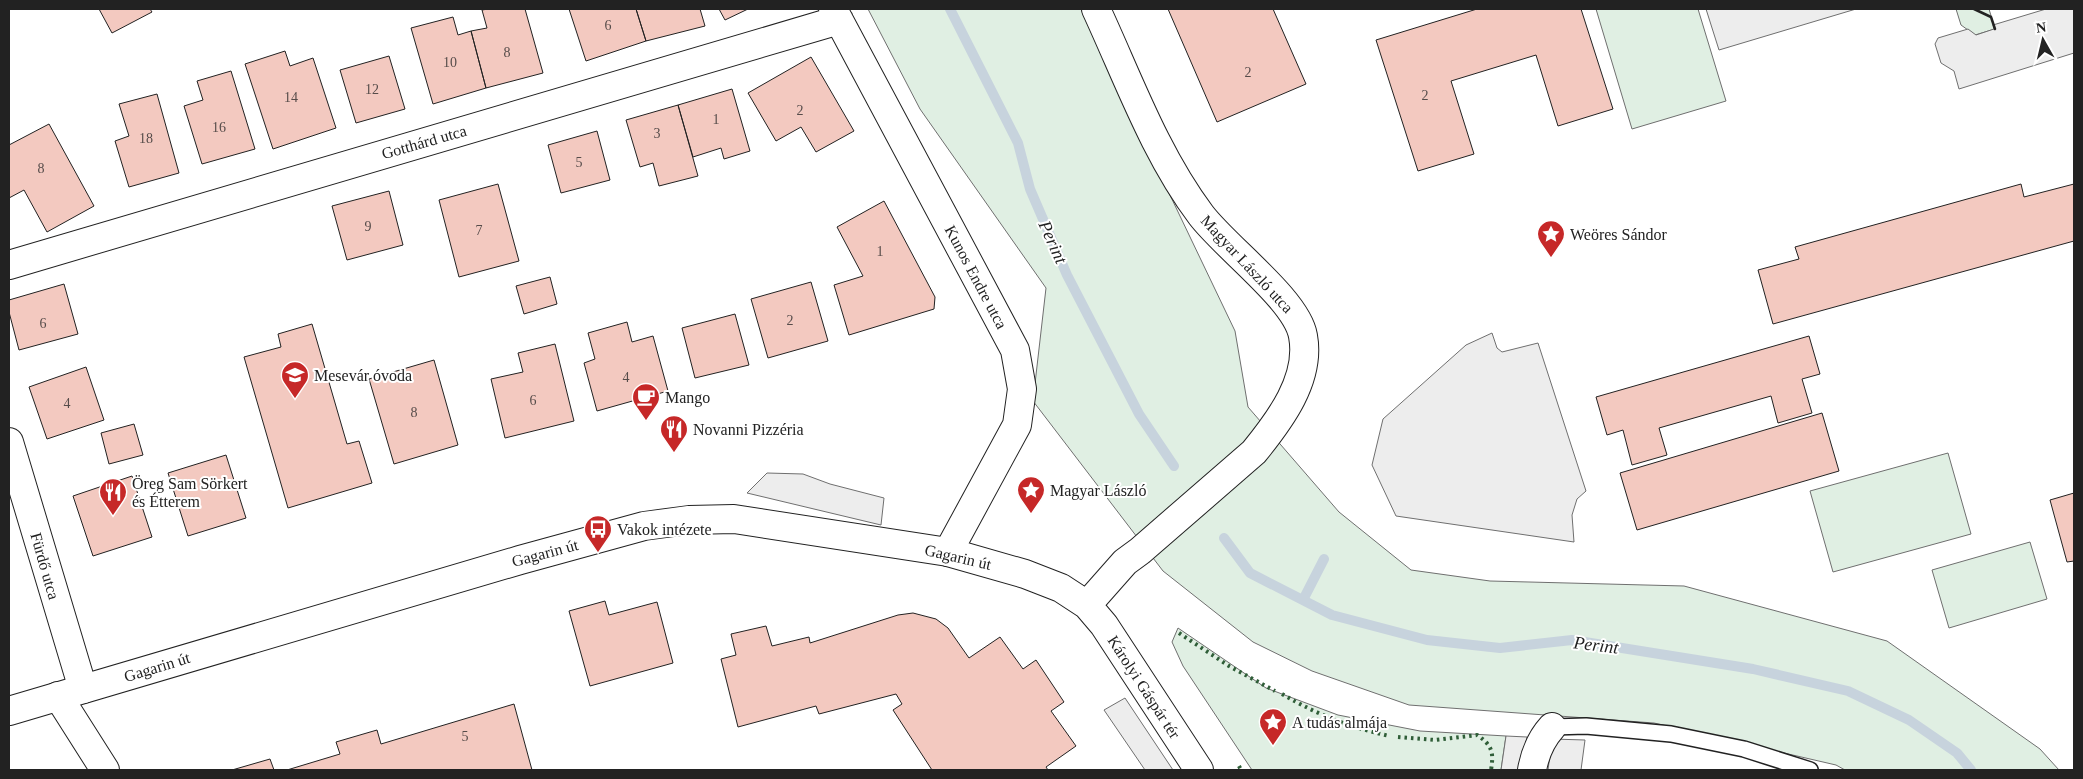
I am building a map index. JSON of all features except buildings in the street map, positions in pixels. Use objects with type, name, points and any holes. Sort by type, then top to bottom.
[{"type":"street","name":"Magyar László utca","points":[[1087,604],[1125,562],[1254,452],[1288,404],[1300,380],[1304,358],[1301,328],[1285,302],[1214,230],[1190,200],[1156,140],[1096,9]]},
{"type":"street","name":"Gotthárd utca","points":[[9,264],[836,14]]},
{"type":"street","name":"Kunos Endre utca","points":[[836,14],[1015,350],[1022,389],[1017,425],[948,552]]},
{"type":"street","name":"Fürdő utca","points":[[9,442],[70,693],[105,770]]},
{"type":"street","name":"Gagarin út","points":[[9,711],[511,562],[644,526],[689,520],[734,519],[948,552],[1043,581],[1061,588],[1087,604]]},
{"type":"street","name":"Károlyi Gáspár tér","points":[[1087,604],[1104,625],[1199,770]]},
{"type":"street","points":[[1532,770],[1537,751],[1544,736],[1552,727]]},
{"type":"lane","points":[[1552,727],[1586,726],[1671,734],[1744,749],[1810,770]]},
{"type":"green space","points":[[868,9],[1081,9],[1235,331],[1248,407],[1339,512],[1411,570],[1490,581],[1684,586],[1887,641],[2040,749],[2059,770],[1845,770],[1836,765],[1654,723],[1409,705],[1312,671],[1253,642],[1163,571],[1033,401],[1046,288],[920,109]]},
{"type":"green space","points":[[1596,9],[1698,9],[1726,101],[1632,129]]},
{"type":"green space","points":[[1956,9],[1989,9],[1995,29],[1975,35],[1961,25]]},
{"type":"green space","points":[[1948,453],[1971,534],[1833,572],[1810,491]]},
{"type":"green space","points":[[2030,542],[2047,599],[1949,628],[1932,570]]},
{"type":"green space","points":[[1178,628],[1266,688],[1338,715],[1420,731],[1506,736],[1501,770],[1252,770],[1183,666],[1172,642]]},
{"type":"shaded area","points":[[1706,9],[1856,9],[1719,50]]},
{"type":"shaded area","points":[[2046,9],[2074,9],[2074,53],[1959,89],[1954,71],[1941,63],[1935,44],[1938,38],[1968,29],[1976,35],[1994,29],[1993,25]]},
{"type":"shaded area","points":[[1492,333],[1497,348],[1502,352],[1538,343],[1586,491],[1577,499],[1572,515],[1574,542],[1396,516],[1372,465],[1383,419],[1466,345]]},
{"type":"shaded area","points":[[767,473],[803,474],[830,484],[884,498],[881,525],[747,493]]},
{"type":"shaded area","points":[[1125,698],[1173,770],[1145,770],[1104,710]]},
{"type":"shaded area","points":[[1506,736],[1527,737],[1522,770],[1501,770]]},
{"type":"shaded area","points":[[1552,739],[1585,740],[1581,770],[1548,770]]},
{"type":"waterway","name":"Perint","points":[[950,9],[1018,143],[1030,189],[1067,275],[1139,414],[1174,466]]},
{"type":"waterway","name":"Perint","points":[[1224,538],[1250,573],[1332,615],[1427,640],[1500,648],[1572,640],[1753,669],[1848,691],[1909,720],[1957,753],[1971,770]]},
{"type":"waterway","points":[[1303,600],[1324,559]]},
{"type":"hedge","points":[[1179,633],[1229,666],[1275,691]]},
{"type":"hedge","points":[[1282,694],[1334,720],[1389,736]]},
{"type":"hedge","points":[[1398,737],[1435,740],[1477,735],[1486,742],[1491,750],[1491,770]]},
{"type":"hedge","points":[[1239,766],[1241,770]]},
{"type":"wall","points":[[1974,9],[1991,17],[1995,29]]},
{"type":"place","name":"Weöres Sándor","points":[[1551,258]]},
{"type":"place","name":"Mesevár óvoda","points":[[295,399]]},
{"type":"place","name":"Mango","points":[[646,421]]},
{"type":"place","name":"Novanni Pizzéria","points":[[674,453]]},
{"type":"place","name":"Magyar László","points":[[1031,514]]},
{"type":"place","name":"Öreg Sam Sörkert és Étterem","points":[[113,516]]},
{"type":"place","name":"Vakok intézete","points":[[598,553]]},
{"type":"place","name":"A tudás almája","points":[[1273,746]]}]
